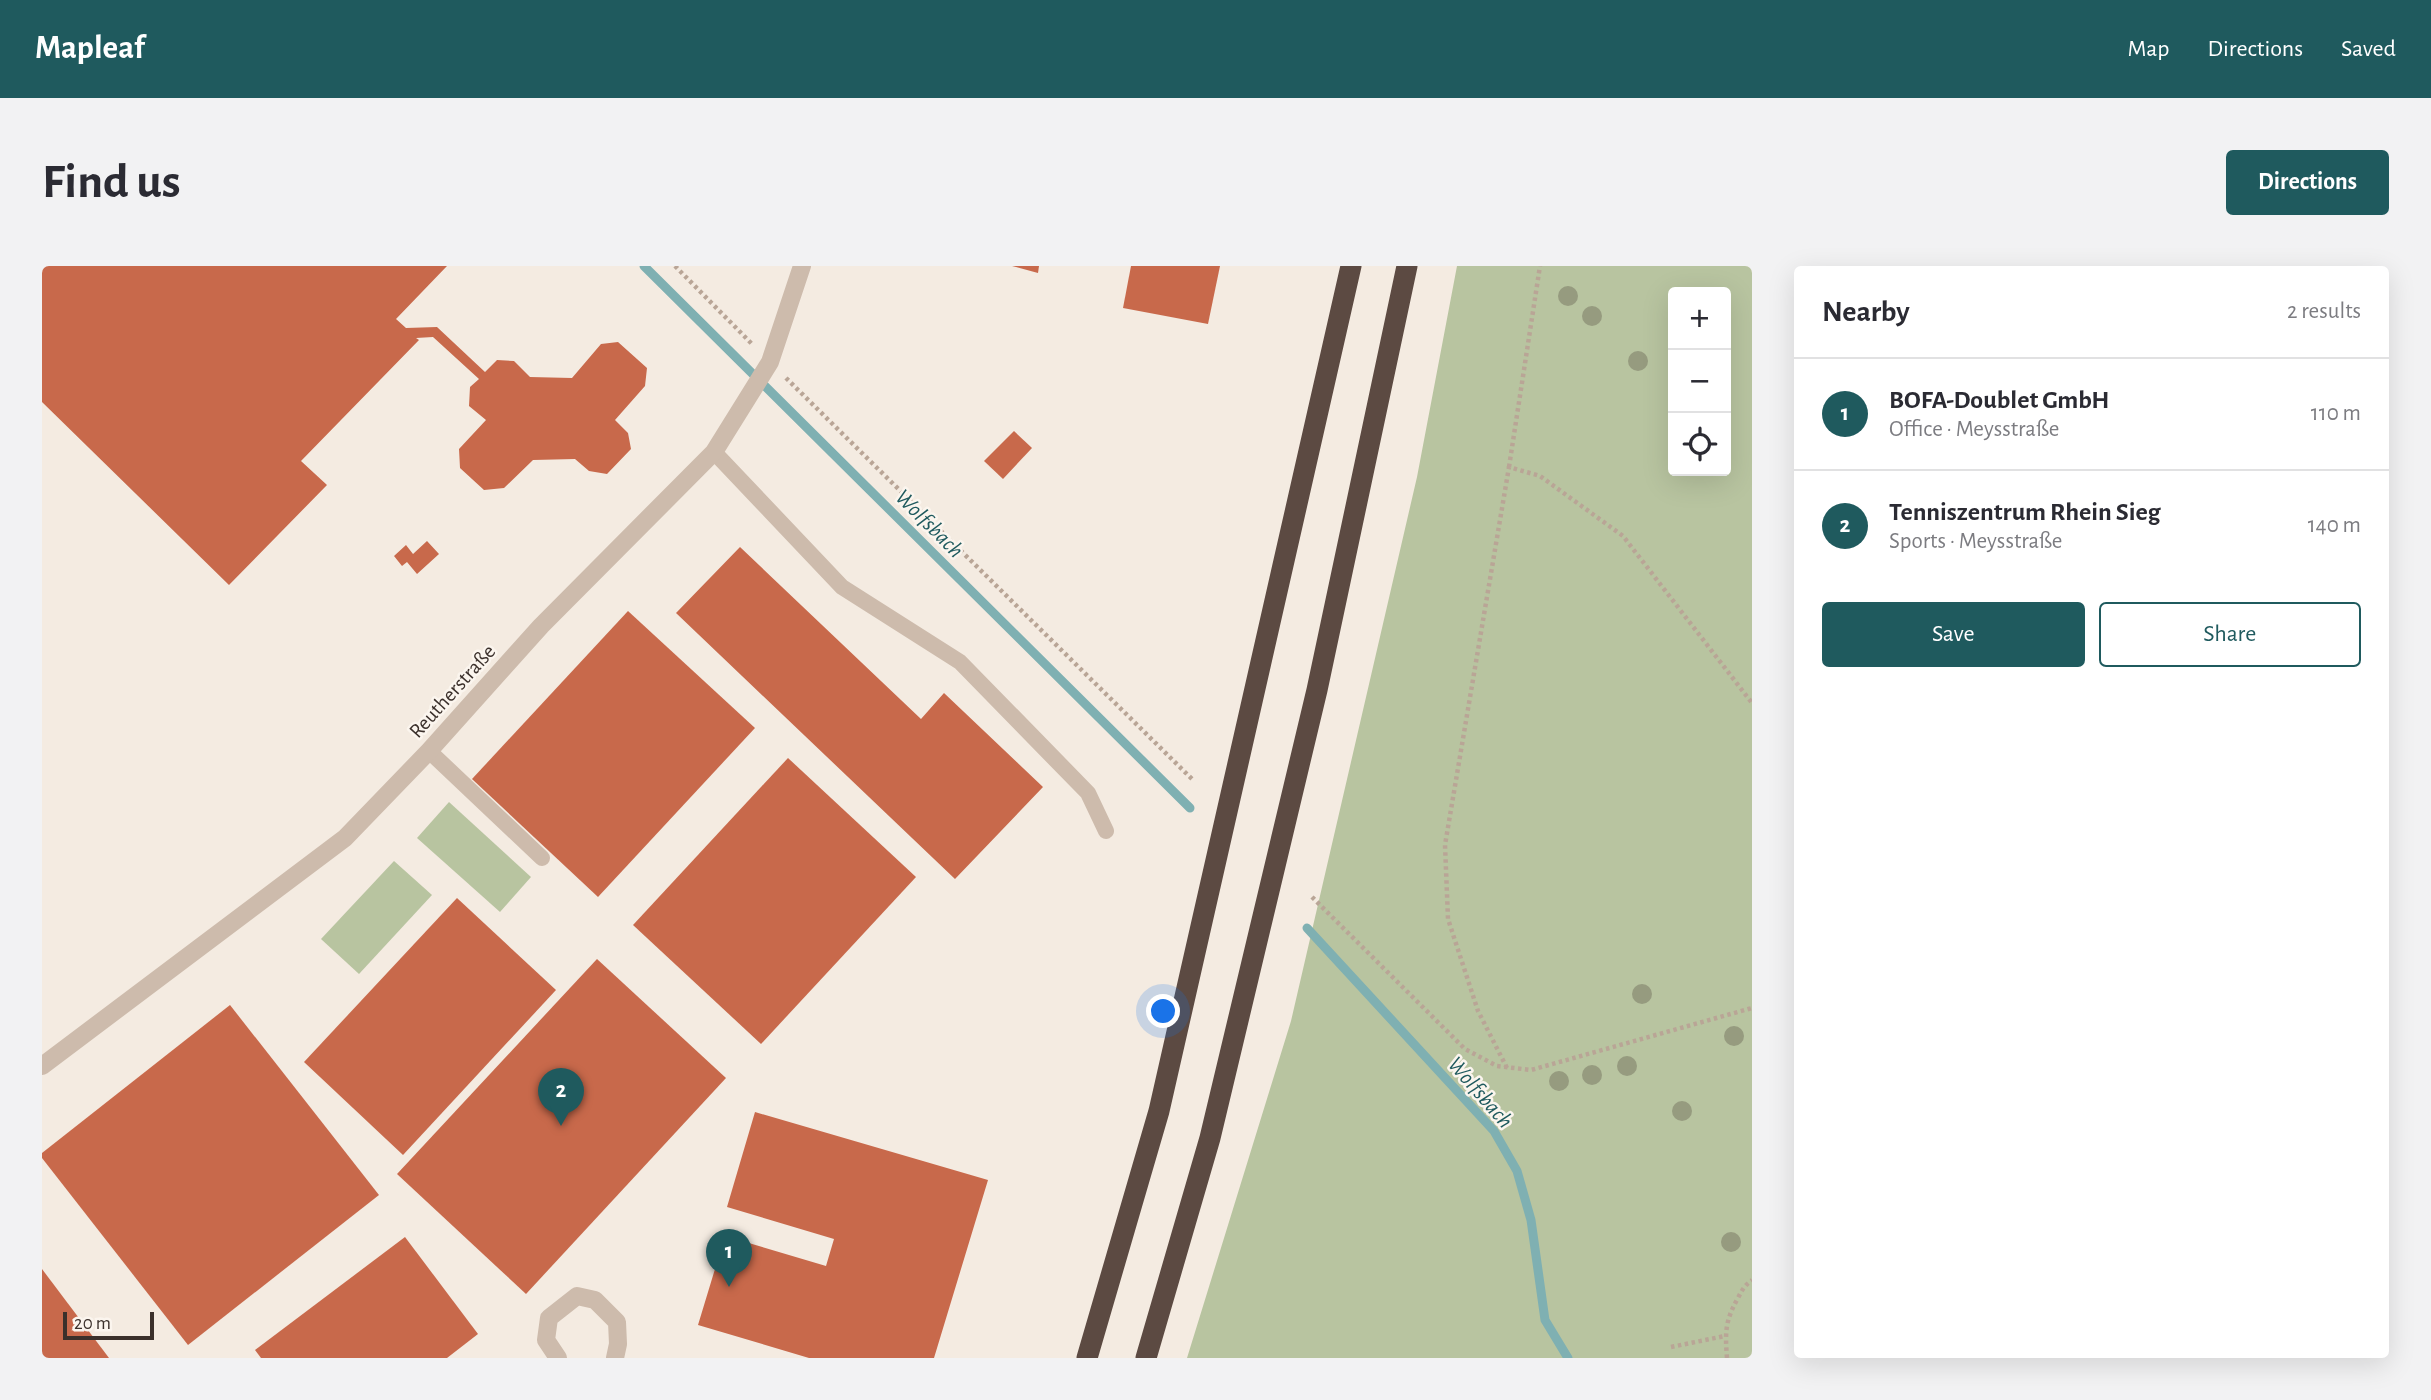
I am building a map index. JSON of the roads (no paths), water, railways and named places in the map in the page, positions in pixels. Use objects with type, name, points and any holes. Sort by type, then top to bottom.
[{"type":"highway","points":[[1087,1358],[1159,1111],[1351,266]]},
{"type":"highway","points":[[1146,1358],[1210,1139],[1317,690],[1407,266]]},
{"type":"street","name":"Reutherstraße","points":[[42,1066],[345,838],[429,751],[541,626],[714,452],[770,362],[802,266]]},
{"type":"street","points":[[558,1358],[546,1340],[549,1318],[577,1296],[595,1300],[617,1322],[618,1344],[615,1358]]},
{"type":"lane","points":[[714,452],[842,587],[960,662],[1088,793],[1106,831]]},
{"type":"lane","points":[[429,751],[542,858]]},
{"type":"waterway","name":"Wolfsbach","points":[[644,266],[1190,808]]},
{"type":"waterway","name":"Wolfsbach","points":[[1307,928],[1494,1131],[1517,1171],[1531,1220],[1545,1320],[1568,1358]]},
{"type":"place","name":"Tenniszentrum Rhein Sieg","points":[[561,1126]]},
{"type":"place","name":"BOFA-Doublet GmbH","points":[[729,1287]]}]
